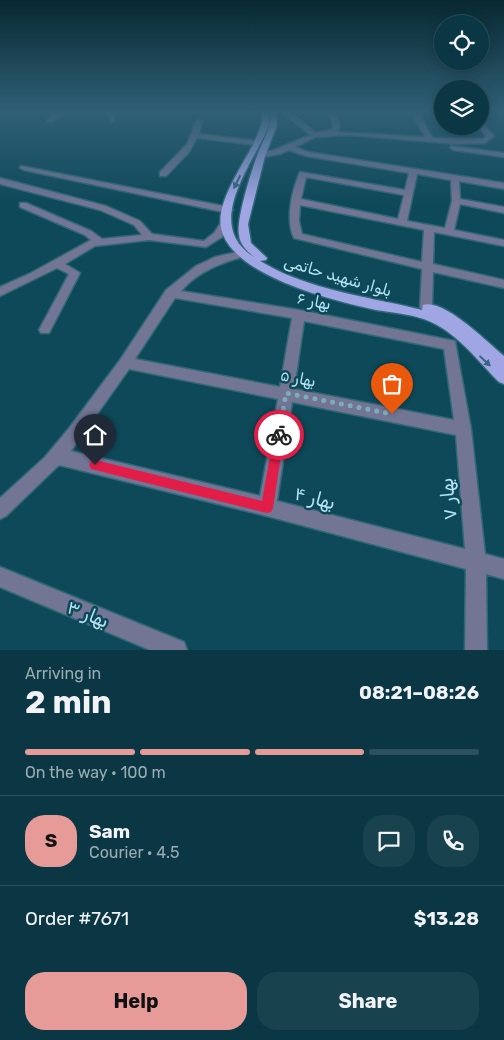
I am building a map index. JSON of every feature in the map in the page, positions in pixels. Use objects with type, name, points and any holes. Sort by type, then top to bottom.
[{"type":"main road","name":"بلوار شهید حاتمی","points":[[266,142],[260,156],[242,224],[244,242],[250,250],[273,265],[314,280],[360,294],[443,313],[504,364]]},
{"type":"main road","points":[[226,223],[231,196],[258,144]]},
{"type":"main road","points":[[251,155],[260,156]]},
{"type":"main road","name":"بلوار شهید حاتمی","points":[[226,223],[227,236],[242,254],[266,271],[358,302],[438,320],[456,342],[504,378]]},
{"type":"street","points":[[164,174],[192,142]]},
{"type":"street","points":[[245,142],[258,144]]},
{"type":"street","points":[[260,156],[299,142]]},
{"type":"street","points":[[420,142],[504,155]]},
{"type":"street","points":[[289,147],[306,154],[504,186]]},
{"type":"street","points":[[24,168],[228,210]]},
{"type":"street","points":[[402,222],[414,171]]},
{"type":"street","points":[[409,193],[303,174],[296,201],[295,229],[298,236],[310,240],[504,284]]},
{"type":"street","points":[[449,232],[456,201],[455,178]]},
{"type":"street","points":[[0,181],[103,208],[137,222],[149,237]]},
{"type":"street","points":[[296,201],[504,243]]},
{"type":"street","points":[[456,201],[504,210]]},
{"type":"street","points":[[23,205],[88,233],[99,242]]},
{"type":"street","points":[[0,292],[57,264],[93,243],[149,237],[206,244],[218,235],[226,223]]},
{"type":"street","points":[[426,308],[426,267],[429,228]]},
{"type":"street","points":[[0,510],[57,456],[126,363],[170,293],[184,280],[221,257],[242,254]]},
{"type":"street","points":[[45,330],[74,273],[57,264]]},
{"type":"street","name":"بهار ۶","points":[[170,293],[456,342]]},
{"type":"street","points":[[267,508],[299,315]]},
{"type":"street","name":"بهار ۷","points":[[456,342],[476,562],[476,650]]},
{"type":"street","name":"بهار ۵","points":[[126,363],[463,429]]},
{"type":"street","name":"بهار ۴","points":[[57,456],[267,508],[504,570]]},
{"type":"street","name":"بهار ۳","points":[[0,577],[176,650]]},
{"type":"way so far","points":[[279,435],[286,393],[392,414]]},
{"type":"route","points":[[95,465],[267,508],[279,435]]}]
